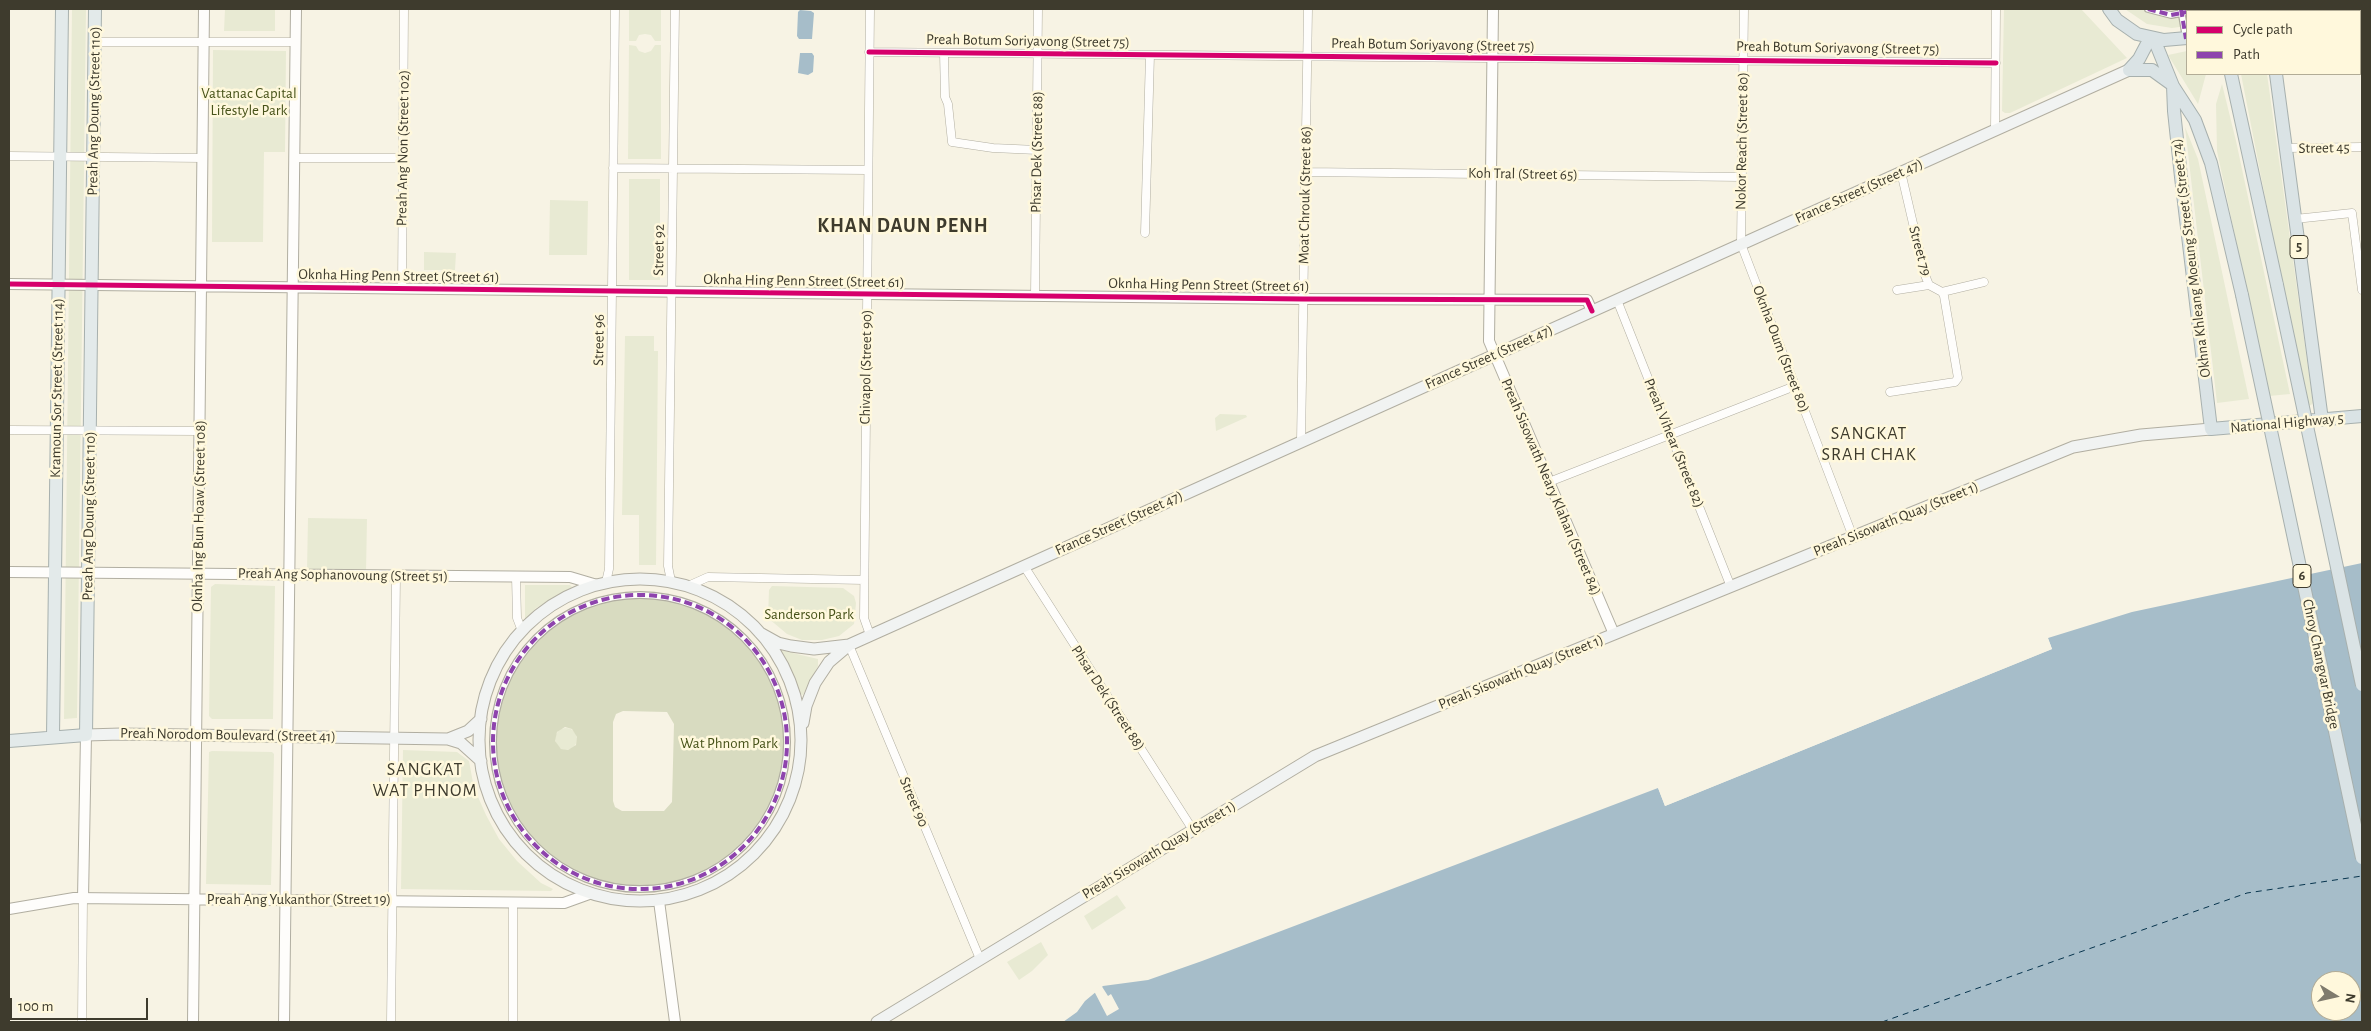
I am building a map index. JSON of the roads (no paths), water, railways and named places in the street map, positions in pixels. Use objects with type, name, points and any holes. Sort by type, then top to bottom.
[{"type":"highway","points":[[2103,9],[2127,28],[2152,39],[2186,38]]},
{"type":"highway","points":[[2109,9],[2118,20]]},
{"type":"highway","points":[[2129,70],[2152,39]]},
{"type":"highway","points":[[2152,39],[2173,86]]},
{"type":"highway","points":[[2129,70],[2152,70],[2173,86]]},
{"type":"highway","points":[[2231,75],[2362,685]]},
{"type":"highway","name":"5","points":[[2276,75],[2322,420]]},
{"type":"highway","name":"Chroy Changvar Bridge","points":[[2173,86],[2195,120],[2211,163],[2242,295],[2362,858]]},
{"type":"highway","name":"Okhna Khleang Moeung Street (Street 74)","points":[[2173,86],[2181,177],[2211,429]]},
{"type":"highway","name":"National Highway 5","points":[[2211,429],[2362,416]]},
{"type":"main road","name":"Kramoun Sor Street (Street 114)","points":[[53,737],[62,9]]},
{"type":"main road","name":"Preah Ang Doung (Street 110)","points":[[86,735],[95,9]]},
{"type":"main road","name":"France Street (Street 47)","points":[[760,633],[778,643],[791,646],[814,648],[849,644],[2129,70]]},
{"type":"main road","name":"Preah Sisowath Quay (Street 1)","points":[[877,1022],[1315,756],[2073,447],[2141,435],[2211,429]]},
{"type":"main road","points":[[639,579],[671,582],[688,586],[727,605],[760,633],[777,656],[789,680],[797,707],[800,735],[798,769],[788,802],[764,842],[742,864],[723,879],[692,893],[658,901],[630,902],[589,894],[567,885],[541,868],[518,846],[500,821],[488,792],[480,761],[481,719],[488,689],[500,661],[522,631],[553,604],[574,593],[602,583],[639,579]]},
{"type":"main road","name":"France Street (Street 47)","points":[[800,735],[806,706],[815,683],[829,662],[849,644]]},
{"type":"main road","name":"Preah Norodom Boulevard (Street 41)","points":[[448,739],[468,731],[481,719]]},
{"type":"main road","name":"Preah Norodom Boulevard (Street 41)","points":[[9,742],[86,735],[448,739],[461,744],[480,761]]},
{"type":"street","name":"Oknha Ing Bun Hoaw (Street 108)","points":[[193,1022],[204,9]]},
{"type":"street","points":[[284,1022],[296,9]]},
{"type":"street","name":"Preah Ang Non (Street 102)","points":[[402,288],[404,9]]},
{"type":"street","name":"Street 96","points":[[602,583],[609,569],[615,9]]},
{"type":"street","name":"Street 92","points":[[671,582],[668,566],[675,9]]},
{"type":"street","name":"Chivapol (Street 90)","points":[[870,9],[864,580],[864,618],[870,635]]},
{"type":"street","name":"Phsar Dek (Street 88)","points":[[1035,296],[1038,9]]},
{"type":"street","name":"Moat Chrouk (Street 86)","points":[[1301,442],[1308,9]]},
{"type":"street","name":"Preah Sisowath Neary Klahan (Street 84)","points":[[1494,9],[1488,341],[1614,634]]},
{"type":"street","name":"Nokor Reach (Street 80)","points":[[1741,244],[1744,9]]},
{"type":"street","points":[[1995,131],[1996,9]]},
{"type":"street","points":[[2148,9],[2160,14],[2183,12],[2186,32]]},
{"type":"street","points":[[95,42],[295,42]]},
{"type":"street","name":"Preah Botum Soriyavong (Street 75)","points":[[869,52],[1996,63]]},
{"type":"street","points":[[944,53],[945,97],[948,104],[952,142],[993,148],[1037,150]]},
{"type":"street","points":[[1145,233],[1150,55]]},
{"type":"street","name":"Street 45","points":[[2286,148],[2362,147]]},
{"type":"street","points":[[9,156],[202,158]]},
{"type":"street","points":[[294,158],[403,158]]},
{"type":"street","points":[[613,168],[868,170]]},
{"type":"street","name":"Koh Tral (Street 65)","points":[[1305,172],[1741,177]]},
{"type":"street","name":"Street 79","points":[[1901,172],[1929,284],[1942,292]]},
{"type":"street","points":[[2295,219],[2352,213],[2362,290]]},
{"type":"street","name":"Oknha Oum (Street 80)","points":[[1741,244],[1853,537]]},
{"type":"street","points":[[1890,392],[1958,381],[1949,322],[1942,292],[1984,282]]},
{"type":"street","name":"Oknha Hing Penn Street (Street 61)","points":[[9,284],[1303,299],[1586,300],[1592,311]]},
{"type":"street","points":[[1897,290],[1929,284]]},
{"type":"street","name":"Preah Vihear (Street 82)","points":[[1618,300],[1731,587]]},
{"type":"street","points":[[1548,482],[1795,386]]},
{"type":"street","points":[[9,430],[199,431]]},
{"type":"street","name":"Phsar Dek (Street 88)","points":[[1024,566],[1193,830]]},
{"type":"street","name":"Preah Ang Sophanovoung (Street 51)","points":[[9,572],[570,578],[602,583]]},
{"type":"street","points":[[390,1022],[396,576]]},
{"type":"street","points":[[688,586],[708,577],[864,580]]},
{"type":"street","points":[[516,578],[517,618],[522,631]]},
{"type":"street","points":[[647,595],[669,598],[700,607],[728,624],[740,635],[751,646],[770,673],[782,704],[786,736],[784,769],[779,790],[758,830],[746,844],[717,868],[689,882],[658,889],[621,889],[594,883],[557,864],[531,842],[511,813],[498,781],[493,746],[496,714],[506,683],[522,655],[539,636],[559,620],[581,608],[612,598],[647,595]]},
{"type":"street","name":"Street 90","points":[[849,644],[980,959]]},
{"type":"street","name":"Preah Ang Doung (Street 110)","points":[[82,1022],[86,735]]},
{"type":"street","name":"Preah Ang Yukanthor (Street 19)","points":[[9,909],[83,898],[564,903],[589,894]]},
{"type":"street","points":[[658,901],[675,1022]]},
{"type":"street","points":[[512,1022],[513,902]]},
{"type":"water","points":[[800,10],[814,13],[812,39],[799,39],[797,36],[798,12]]},
{"type":"water","points":[[800,53],[812,53],[814,56],[813,72],[808,75],[798,73]]},
{"type":"water","points":[[2362,563],[2362,1022],[1063,1022],[1077,1012],[1085,1001],[1103,986],[1148,980],[1202,961],[1658,788],[1665,806],[2052,649],[2048,638],[2132,612]]},
{"type":"district","name":"KHAN DAUN PENH","points":[[903,226]]},
{"type":"district","name":"SANGKAT SRAH CHAK","points":[[1869,444]]},
{"type":"district","name":"SANGKAT WAT PHNOM","points":[[425,780]]},
{"type":"park label","name":"Vattanac Capital Lifestyle Park","points":[[249,102]]},
{"type":"park label","name":"Sanderson Park","points":[[809,614]]},
{"type":"park label","name":"Wat Phnom Park","points":[[729,743]]}]
